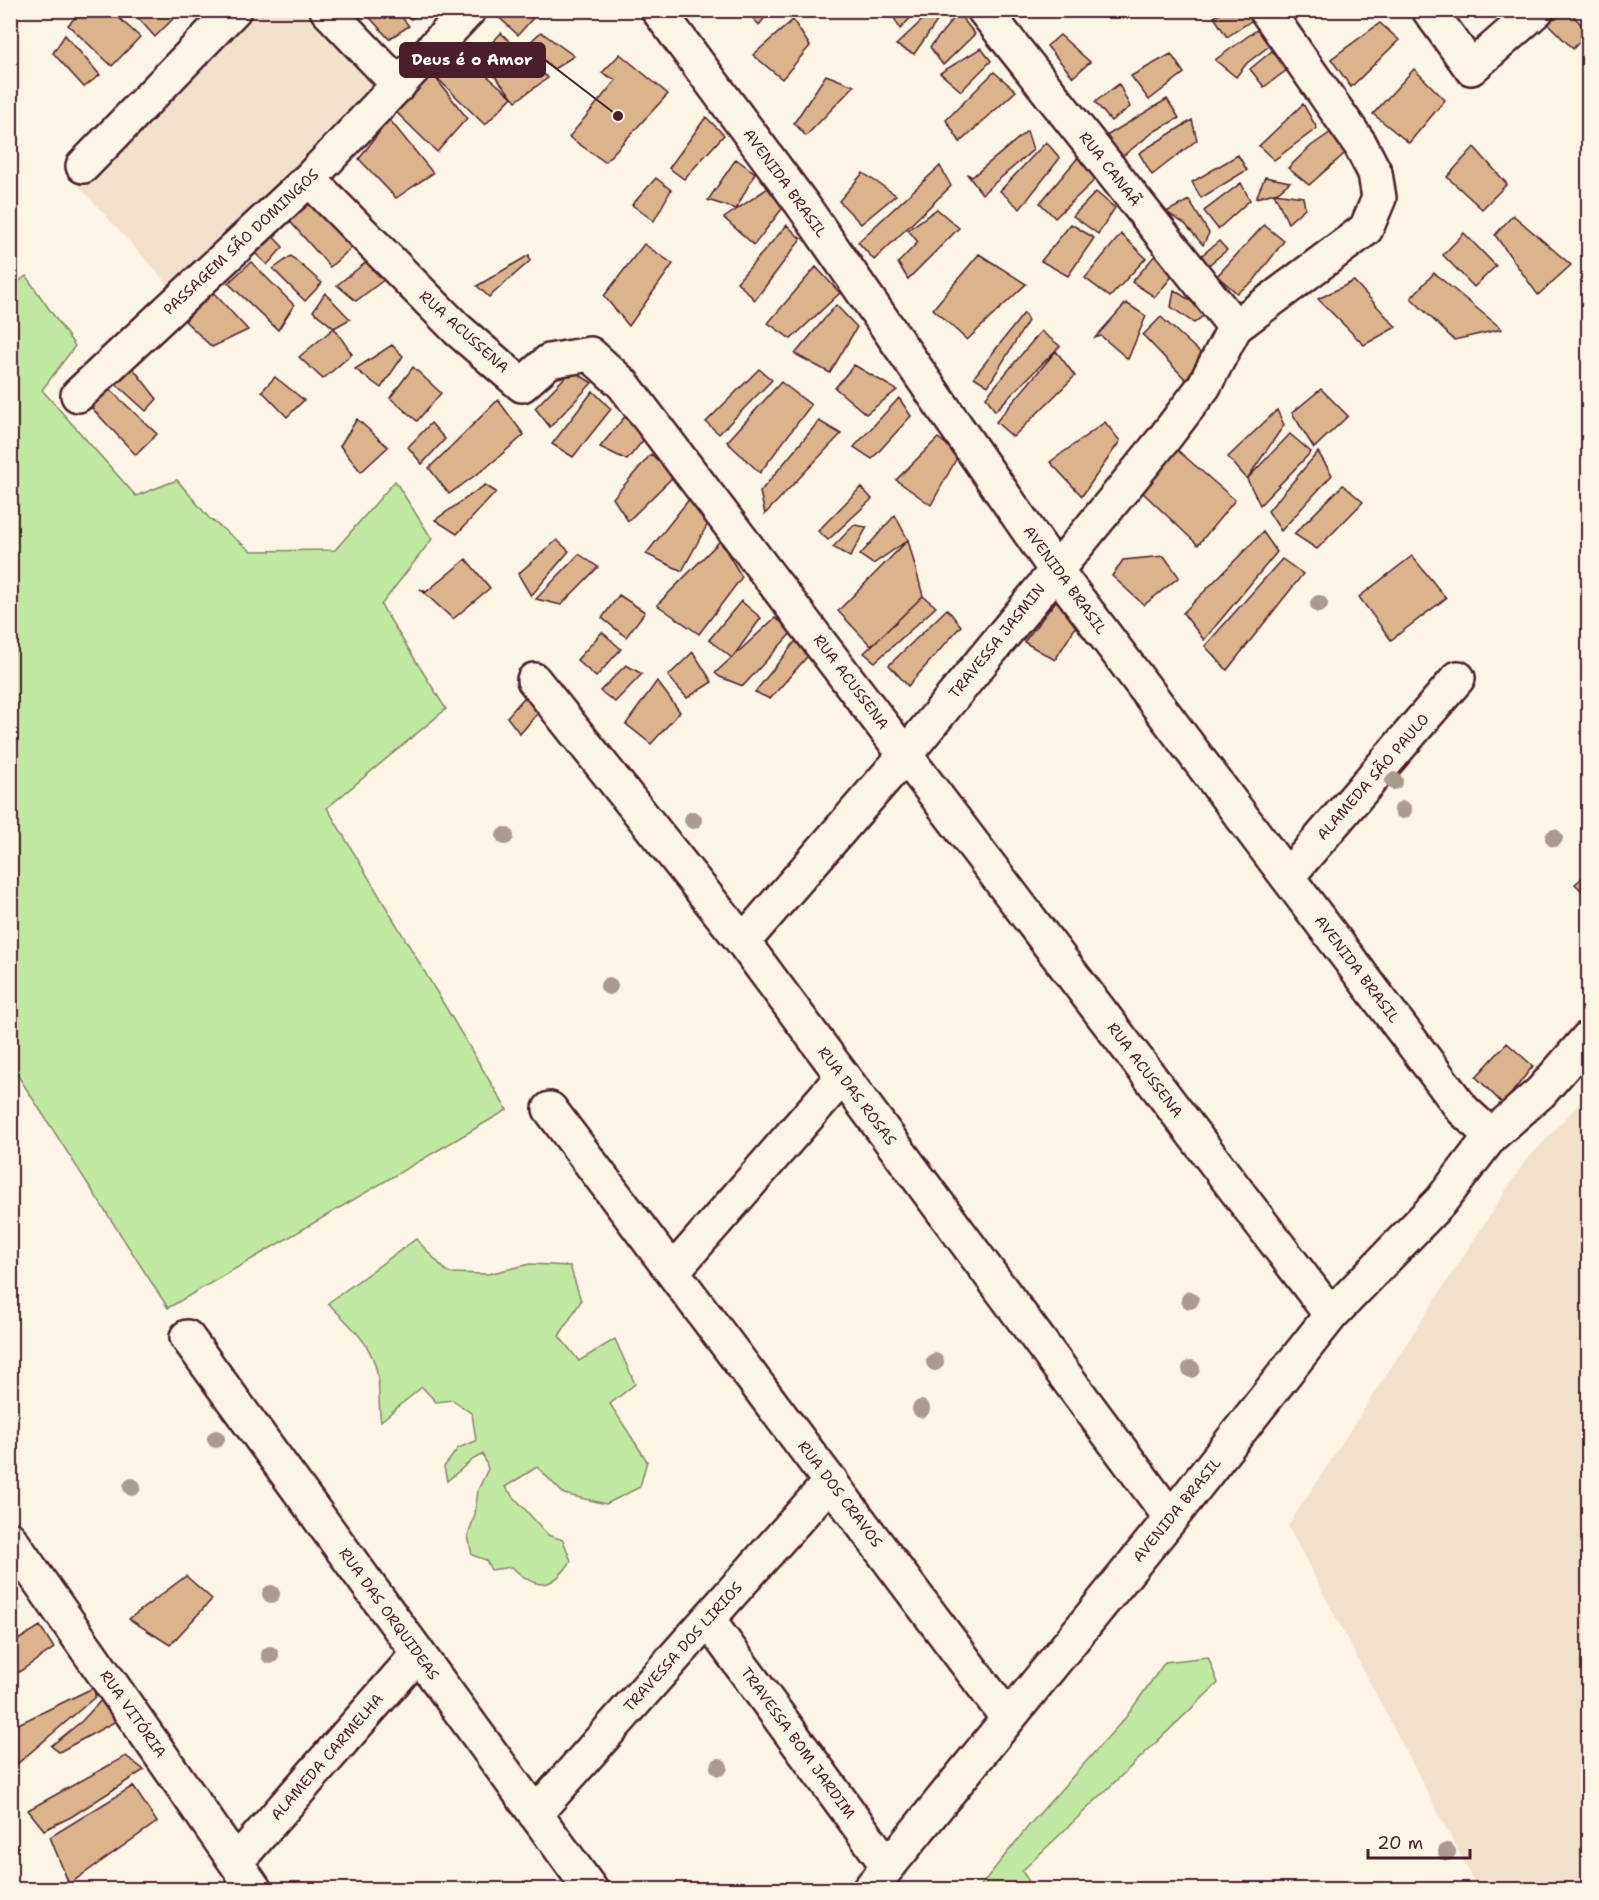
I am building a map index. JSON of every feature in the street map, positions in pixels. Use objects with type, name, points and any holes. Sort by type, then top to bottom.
[{"type":"street","points":[[83,166],[234,10]]},
{"type":"street","points":[[327,10],[399,85]]},
{"type":"street","name":"PASSAGEM SÃO DOMINGOS","points":[[78,395],[309,180],[469,10]]},
{"type":"street","name":"RUA CANAÃ","points":[[984,10],[1235,327]]},
{"type":"street","points":[[1235,327],[1366,229],[1379,198],[1375,173],[1360,144],[1266,10]]},
{"type":"street","points":[[1429,10],[1471,68],[1538,10]]},
{"type":"street","name":"AVENIDA BRASIL","points":[[671,15],[1055,569],[1462,1110],[1491,1136]]},
{"type":"street","name":"RUA ACUSSENA","points":[[309,180],[457,329],[522,385],[549,361],[590,354],[623,384],[1331,1315]]},
{"type":"street","name":"TRAVESSA JASMIN","points":[[743,942],[906,754],[1055,569],[1163,440],[1197,395],[1235,327]]},
{"type":"street","name":"ALAMEDA SÃO PAULO","points":[[1288,876],[1458,678]]},
{"type":"street","name":"RUA DAS ROSAS","points":[[534,680],[743,942],[1172,1518]]},
{"type":"street","name":"AVENIDA BRASIL","points":[[878,1878],[1007,1717],[1172,1518],[1331,1315],[1441,1201],[1491,1136],[1542,1092],[1588,1038]]},
{"type":"street","points":[[673,1272],[843,1076]]},
{"type":"street","name":"RUA DOS CRAVOS","points":[[550,1109],[1007,1717]]},
{"type":"street","name":"RUA DAS ORQUIDEAS","points":[[187,1338],[591,1890]]},
{"type":"street","name":"TRAVESSA DOS LIRIOS","points":[[535,1814],[831,1481]]},
{"type":"street","name":"RUA VITÓRIA","points":[[10,1539],[237,1861],[255,1890]]},
{"type":"street","name":"TRAVESSA BOM JARDIM","points":[[708,1620],[878,1878]]},
{"type":"street","name":"ALAMEDA CARMELHA","points":[[237,1861],[418,1654]]},
{"type":"shaded area","points":[[250,11],[299,11],[378,85],[171,288],[77,184]]},
{"type":"shaded area","points":[[1588,1094],[1588,1889],[1478,1889],[1288,1526],[1523,1164]]},
{"type":"green space","points":[[26,276],[75,346],[42,390],[136,496],[177,480],[209,518],[251,551],[335,550],[395,481],[432,539],[381,605],[446,709],[327,808],[507,1110],[168,1308],[11,1065],[10,288]]},
{"type":"green space","points":[[416,1239],[448,1273],[488,1274],[530,1264],[570,1266],[581,1301],[559,1336],[579,1361],[615,1339],[635,1384],[610,1404],[647,1461],[640,1487],[606,1504],[564,1494],[537,1467],[505,1487],[548,1535],[563,1540],[571,1561],[564,1571],[551,1582],[544,1584],[529,1580],[512,1567],[491,1570],[486,1560],[472,1555],[468,1536],[475,1514],[478,1490],[488,1469],[483,1454],[472,1460],[447,1481],[444,1467],[458,1448],[476,1441],[472,1414],[453,1400],[436,1402],[422,1387],[381,1421],[378,1379],[372,1356],[353,1328],[328,1303]]},
{"type":"green space","points":[[1208,1657],[1218,1683],[1022,1871],[1034,1889],[978,1889],[1031,1823],[1126,1717],[1165,1662]]},
{"type":"building","points":[[83,10],[110,10],[140,37],[112,66],[68,25]]},
{"type":"building","points":[[131,10],[182,10],[155,37]]},
{"type":"building","points":[[363,10],[396,10],[409,26],[389,39]]},
{"type":"building","points":[[402,10],[423,10],[411,19]]},
{"type":"building","points":[[491,10],[525,10],[533,18],[518,35]]},
{"type":"building","points":[[746,10],[771,10],[759,25]]},
{"type":"building","points":[[890,10],[918,10],[900,29]]},
{"type":"building","points":[[933,10],[945,10],[914,54],[896,45]]},
{"type":"building","points":[[1004,10],[1026,10],[1013,22]]},
{"type":"building","points":[[1226,10],[1259,10],[1260,15],[1227,37],[1214,17]]},
{"type":"building","points":[[1552,10],[1568,10],[1588,32],[1573,49],[1543,19]]},
{"type":"building","points":[[958,13],[975,34],[943,65],[930,47]]},
{"type":"building","points":[[793,20],[810,46],[782,79],[753,55]]},
{"type":"building","points":[[1380,23],[1399,40],[1351,87],[1331,59]]},
{"type":"building","points":[[1262,26],[1273,43],[1247,63],[1236,77],[1215,60]]},
{"type":"building","points":[[541,32],[574,56],[554,69],[527,45]]},
{"type":"building","points":[[501,33],[548,78],[516,101],[478,57]]},
{"type":"building","points":[[65,35],[100,75],[84,87],[53,53]]},
{"type":"building","points":[[1060,35],[1090,62],[1073,77],[1047,46]]},
{"type":"building","points":[[1278,46],[1287,70],[1264,87],[1250,69]]},
{"type":"building","points":[[981,48],[991,61],[961,91],[940,73]]},
{"type":"building","points":[[455,49],[512,97],[485,125],[431,72]]},
{"type":"building","points":[[620,54],[668,94],[605,162],[569,137],[616,80],[602,73]]},
{"type":"building","points":[[1171,54],[1184,73],[1149,100],[1131,76]]},
{"type":"building","points":[[1414,69],[1445,100],[1409,143],[1373,114]]},
{"type":"building","points":[[431,72],[467,118],[437,152],[392,108]]},
{"type":"building","points":[[994,72],[1016,91],[960,142],[946,120]]},
{"type":"building","points":[[826,75],[854,86],[806,136],[794,123]]},
{"type":"building","points":[[1119,84],[1130,107],[1111,121],[1095,102]]},
{"type":"building","points":[[1167,99],[1179,118],[1155,131],[1120,158],[1103,138]]},
{"type":"building","points":[[1303,104],[1317,128],[1274,160],[1259,146]]},
{"type":"building","points":[[706,117],[724,135],[684,179],[669,168]]},
{"type":"building","points":[[389,119],[433,173],[396,198],[359,159]]},
{"type":"building","points":[[1192,120],[1197,140],[1152,175],[1139,153]]},
{"type":"building","points":[[1334,130],[1351,148],[1309,185],[1288,168],[1311,146]]},
{"type":"building","points":[[1027,131],[1033,150],[982,194],[967,174],[972,177]]},
{"type":"building","points":[[1046,142],[1060,158],[1020,209],[1000,191]]},
{"type":"building","points":[[1474,147],[1507,184],[1482,209],[1447,177]]},
{"type":"building","points":[[1081,154],[1100,175],[1055,218],[1040,203]]},
{"type":"building","points":[[1238,155],[1247,170],[1201,198],[1192,182]]},
{"type":"building","points":[[736,159],[755,173],[736,209],[708,200]]},
{"type":"building","points":[[940,166],[951,186],[874,260],[858,242]]},
{"type":"building","points":[[863,173],[896,195],[861,224],[839,201]]},
{"type":"building","points":[[1265,177],[1290,182],[1278,192],[1256,198]]},
{"type":"building","points":[[656,178],[671,190],[654,221],[632,205]]},
{"type":"building","points":[[1241,183],[1250,200],[1218,229],[1204,211]]},
{"type":"building","points":[[771,186],[785,205],[754,245],[724,218]]},
{"type":"building","points":[[1096,192],[1115,208],[1098,234],[1073,216]]},
{"type":"building","points":[[1274,193],[1303,197],[1305,208],[1288,223]]},
{"type":"building","points":[[310,197],[357,243],[330,267],[287,218]]},
{"type":"building","points":[[1189,200],[1209,233],[1203,245],[1185,224],[1166,212]]},
{"type":"building","points":[[937,209],[959,228],[908,279],[898,263],[918,242],[908,230]]},
{"type":"building","points":[[1513,215],[1571,265],[1538,295],[1495,235]]},
{"type":"building","points":[[1071,224],[1094,238],[1068,276],[1041,261]]},
{"type":"building","points":[[787,225],[801,239],[755,300],[737,282]]},
{"type":"building","points":[[1264,225],[1284,241],[1253,282],[1237,293],[1217,276]]},
{"type":"building","points":[[267,230],[283,247],[267,265],[252,250]]},
{"type":"building","points":[[1464,233],[1496,266],[1474,287],[1443,255]]},
{"type":"building","points":[[1121,234],[1146,258],[1110,297],[1085,278]]},
{"type":"building","points":[[1219,241],[1227,250],[1206,267],[1196,260]]},
{"type":"building","points":[[644,244],[673,264],[629,326],[604,296]]},
{"type":"building","points":[[1157,253],[1184,262],[1155,297],[1132,282]]},
{"type":"building","points":[[979,254],[1026,284],[967,340],[933,309]]},
{"type":"building","points":[[529,255],[530,261],[489,297],[477,286]]},
{"type":"building","points":[[291,256],[322,283],[305,301],[273,269]]},
{"type":"building","points":[[373,257],[389,276],[356,301],[337,285]]},
{"type":"building","points":[[251,262],[294,305],[278,330],[228,283]]},
{"type":"building","points":[[816,267],[840,293],[791,339],[768,323]]},
{"type":"building","points":[[1434,273],[1502,329],[1454,340],[1411,298]]},
{"type":"building","points":[[1354,281],[1396,327],[1364,345],[1318,299]]},
{"type":"building","points":[[1174,290],[1208,312],[1194,323],[1171,307]]},
{"type":"building","points":[[212,291],[248,330],[212,347],[185,321]]},
{"type":"building","points":[[325,293],[350,319],[334,328],[313,311]]},
{"type":"building","points":[[1126,303],[1146,316],[1128,359],[1101,336],[1095,338]]},
{"type":"building","points":[[836,305],[857,327],[830,373],[795,354]]},
{"type":"building","points":[[1024,313],[1028,321],[988,386],[974,377]]},
{"type":"building","points":[[1161,317],[1205,357],[1188,382],[1143,335]]},
{"type":"building","points":[[334,328],[352,354],[323,379],[299,357]]},
{"type":"building","points":[[1041,331],[1060,346],[995,411],[986,397]]},
{"type":"building","points":[[392,345],[403,356],[381,388],[355,369]]},
{"type":"building","points":[[1056,351],[1075,376],[1013,437],[996,422]]},
{"type":"building","points":[[854,365],[897,390],[866,414],[835,388]]},
{"type":"building","points":[[132,367],[157,399],[146,411],[115,383]]},
{"type":"building","points":[[413,367],[441,393],[417,421],[390,398]]},
{"type":"building","points":[[759,369],[772,380],[719,434],[706,422]]},
{"type":"building","points":[[572,370],[592,383],[550,427],[535,408]]},
{"type":"building","points":[[275,377],[304,400],[287,417],[262,391]]},
{"type":"building","points":[[781,382],[811,405],[760,473],[727,442]]},
{"type":"building","points":[[106,386],[157,434],[136,455],[88,404]]},
{"type":"building","points":[[1321,389],[1348,416],[1314,448],[1292,413]]},
{"type":"building","points":[[593,391],[611,409],[573,457],[552,444]]},
{"type":"building","points":[[899,398],[911,416],[872,459],[854,447]]},
{"type":"building","points":[[498,400],[524,435],[487,467],[449,494],[429,468]]},
{"type":"building","points":[[1277,410],[1284,425],[1247,479],[1228,457]]},
{"type":"building","points":[[627,414],[645,438],[627,460],[600,447]]},
{"type":"building","points":[[357,419],[388,447],[361,472],[340,446]]},
{"type":"building","points":[[819,421],[841,434],[765,514],[760,492]]},
{"type":"building","points":[[1105,422],[1120,441],[1082,496],[1050,462]]},
{"type":"building","points":[[431,423],[445,439],[422,464],[408,447]]},
{"type":"building","points":[[1290,434],[1311,452],[1260,505],[1247,479]]},
{"type":"building","points":[[938,438],[959,454],[931,505],[896,480]]},
{"type":"building","points":[[1175,448],[1235,500],[1198,545],[1143,493]]},
{"type":"building","points":[[1318,452],[1332,475],[1281,531],[1268,511]]},
{"type":"building","points":[[651,454],[674,476],[628,521],[613,498]]},
{"type":"building","points":[[485,485],[496,492],[457,534],[435,520]]},
{"type":"building","points":[[1343,485],[1363,502],[1317,549],[1294,534]]},
{"type":"building","points":[[861,487],[872,499],[828,540],[818,531]]},
{"type":"building","points":[[690,498],[711,518],[682,571],[646,554]]},
{"type":"building","points":[[895,515],[908,540],[873,564],[860,555]]},
{"type":"building","points":[[854,525],[867,527],[850,557],[833,547]]},
{"type":"building","points":[[1263,532],[1277,552],[1204,640],[1183,613]]},
{"type":"building","points":[[557,540],[569,551],[531,596],[518,574]]},
{"type":"building","points":[[908,540],[923,596],[871,646],[838,611]]},
{"type":"building","points":[[720,541],[742,577],[699,634],[657,605]]},
{"type":"building","points":[[579,554],[598,567],[561,605],[536,599]]},
{"type":"building","points":[[1164,556],[1179,577],[1144,605],[1112,576],[1123,560]]},
{"type":"building","points":[[1412,556],[1446,598],[1391,640],[1359,597]]},
{"type":"building","points":[[466,559],[490,588],[453,619],[420,589],[426,592]]},
{"type":"building","points":[[1282,559],[1303,574],[1227,670],[1205,646]]},
{"type":"building","points":[[1063,592],[1082,617],[1055,660],[1024,642]]},
{"type":"building","points":[[619,595],[645,612],[626,637],[602,618]]},
{"type":"building","points":[[923,596],[936,607],[875,662],[864,653]]},
{"type":"building","points":[[741,601],[761,618],[732,658],[709,640]]},
{"type":"building","points":[[947,609],[961,626],[908,686],[889,665]]},
{"type":"building","points":[[775,618],[794,630],[743,686],[715,673]]},
{"type":"building","points":[[602,632],[621,649],[596,677],[577,660]]},
{"type":"building","points":[[798,638],[813,650],[770,699],[755,692]]},
{"type":"building","points":[[693,652],[712,682],[687,698],[668,676]]},
{"type":"building","points":[[626,665],[642,674],[615,702],[600,691]]},
{"type":"building","points":[[657,681],[680,712],[651,744],[626,724]]},
{"type":"building","points":[[530,691],[538,713],[520,734],[507,717]]},
{"type":"building","points":[[1588,873],[1588,897],[1575,884]]},
{"type":"building","points":[[1507,1043],[1533,1066],[1503,1104],[1476,1077]]},
{"type":"building","points":[[186,1576],[212,1599],[170,1645],[129,1619]]},
{"type":"building","points":[[19,1609],[10,1629],[10,1613]]},
{"type":"building","points":[[40,1626],[54,1648],[10,1678],[10,1645]]},
{"type":"building","points":[[95,1687],[95,1697],[10,1770],[10,1728]]},
{"type":"building","points":[[105,1696],[120,1719],[59,1752],[51,1746],[82,1721]]},
{"type":"building","points":[[126,1756],[144,1770],[71,1817],[44,1830],[28,1810]]},
{"type":"building","points":[[133,1786],[157,1822],[69,1884],[50,1837]]},
{"type":"place","name":"Deus é o Amor","points":[[618,116]]}]
